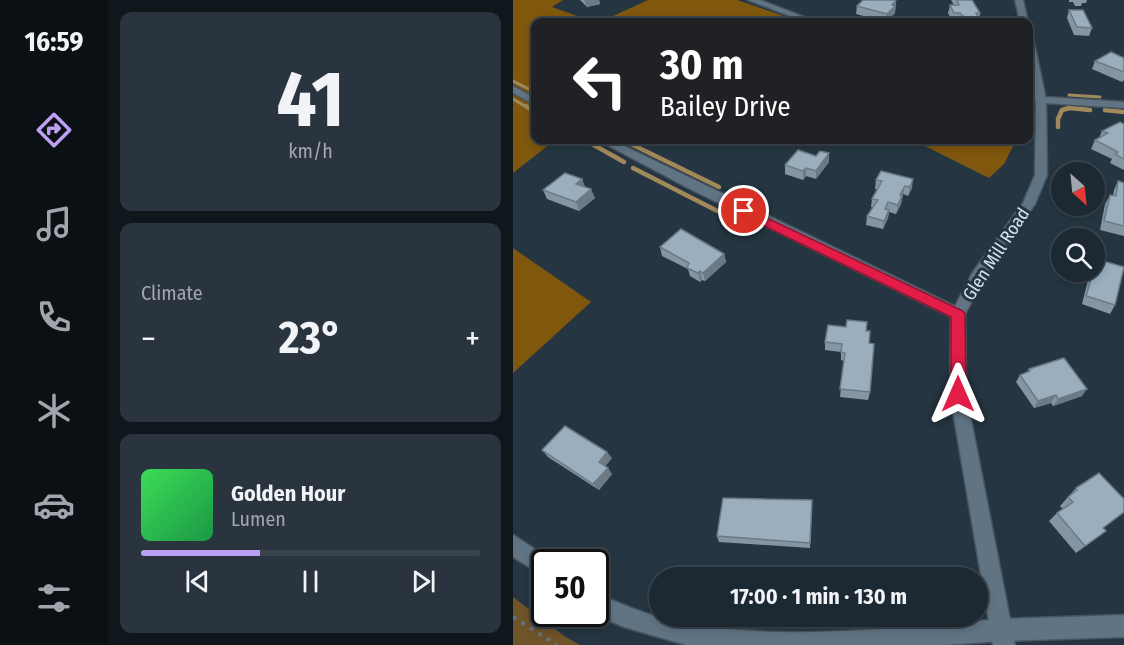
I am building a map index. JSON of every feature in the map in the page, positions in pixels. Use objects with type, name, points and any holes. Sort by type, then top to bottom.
[{"type":"street","points":[[752,0],[802,18]]},
{"type":"street","points":[[1019,0],[1023,18]]},
{"type":"street","name":"Glen Mill Road","points":[[1002,638],[958,394],[958,314],[978,276],[1024,213],[1034,195],[1042,166],[1033,81]]},
{"type":"street","points":[[513,89],[531,100]]},
{"type":"street","points":[[1035,100],[1124,105]]},
{"type":"street","points":[[612,144],[692,186],[958,314]]},
{"type":"street","points":[[513,545],[531,557]]},
{"type":"street","points":[[609,612],[661,634],[718,644],[790,645],[1002,638],[1124,626]]},
{"type":"path","points":[[513,617],[557,645]]},
{"type":"shaded area","points":[[513,0],[563,0],[552,7],[583,18],[531,18],[531,144],[550,144],[513,173]]},
{"type":"shaded area","points":[[648,0],[737,0],[789,18],[609,18]]},
{"type":"shaded area","points":[[1014,144],[1004,164],[989,178],[923,145]]},
{"type":"shaded area","points":[[513,248],[591,302],[513,373]]},
{"type":"shaded area","points":[[513,597],[531,611],[531,627],[552,627],[580,645],[513,645]]},
{"type":"building","points":[[863,0],[896,0],[892,5],[895,6],[887,14],[857,6]]},
{"type":"building","points":[[957,0],[972,0],[980,13],[976,13],[979,18],[965,18],[960,13],[954,13],[950,5],[959,5]]},
{"type":"building","points":[[1069,10],[1083,10],[1092,28],[1077,27]]},
{"type":"building","points":[[1111,52],[1124,58],[1124,72],[1095,61]]},
{"type":"building","points":[[1120,122],[1124,124],[1124,159],[1115,154],[1118,152],[1095,140],[1108,133],[1102,131]]},
{"type":"building","points":[[798,150],[816,156],[820,151],[829,153],[816,171],[806,168],[803,171],[785,165]]},
{"type":"building","points":[[881,171],[913,179],[910,187],[905,186],[898,205],[888,202],[885,209],[889,210],[884,221],[867,216],[878,200],[872,199],[882,181],[876,180]]},
{"type":"building","points":[[565,173],[582,179],[576,184],[591,189],[576,202],[543,190]]},
{"type":"building","points":[[1118,181],[1124,183],[1124,226],[1104,221],[1110,195],[1116,196]]},
{"type":"building","points":[[681,229],[724,254],[703,273],[687,268],[689,263],[660,247]]},
{"type":"building","points":[[1105,262],[1124,267],[1115,305],[1086,296],[1090,282],[1105,282]]},
{"type":"building","points":[[847,320],[867,322],[866,331],[870,331],[869,343],[874,344],[870,392],[840,389],[845,353],[841,352],[842,344],[825,342],[828,325],[846,327]]},
{"type":"building","points":[[1064,358],[1087,389],[1058,399],[1056,395],[1038,401],[1020,375],[1030,371],[1029,369]]},
{"type":"building","points":[[565,426],[607,452],[599,462],[608,468],[593,484],[542,450]]},
{"type":"building","points":[[1099,473],[1124,499],[1124,512],[1103,528],[1106,531],[1085,546],[1057,513],[1073,502],[1068,497],[1077,490],[1076,488]]},
{"type":"building","points":[[723,498],[812,500],[810,543],[717,536]]},
{"type":"waterway","points":[[513,81],[531,90]]},
{"type":"waterway","points":[[1069,95],[1100,97]]},
{"type":"waterway","points":[[513,99],[528,108]]},
{"type":"waterway","points":[[526,106],[531,109]]},
{"type":"waterway","points":[[1058,127],[1058,119],[1062,110],[1070,108]]},
{"type":"waterway","points":[[1070,108],[1090,110]]},
{"type":"waterway","points":[[1105,110],[1124,112]]},
{"type":"waterway","points":[[592,144],[624,162]]},
{"type":"waterway","points":[[631,144],[719,187]]},
{"type":"waterway","points":[[633,168],[739,222]]},
{"type":"route","points":[[744,211],[958,314],[958,394]]}]
